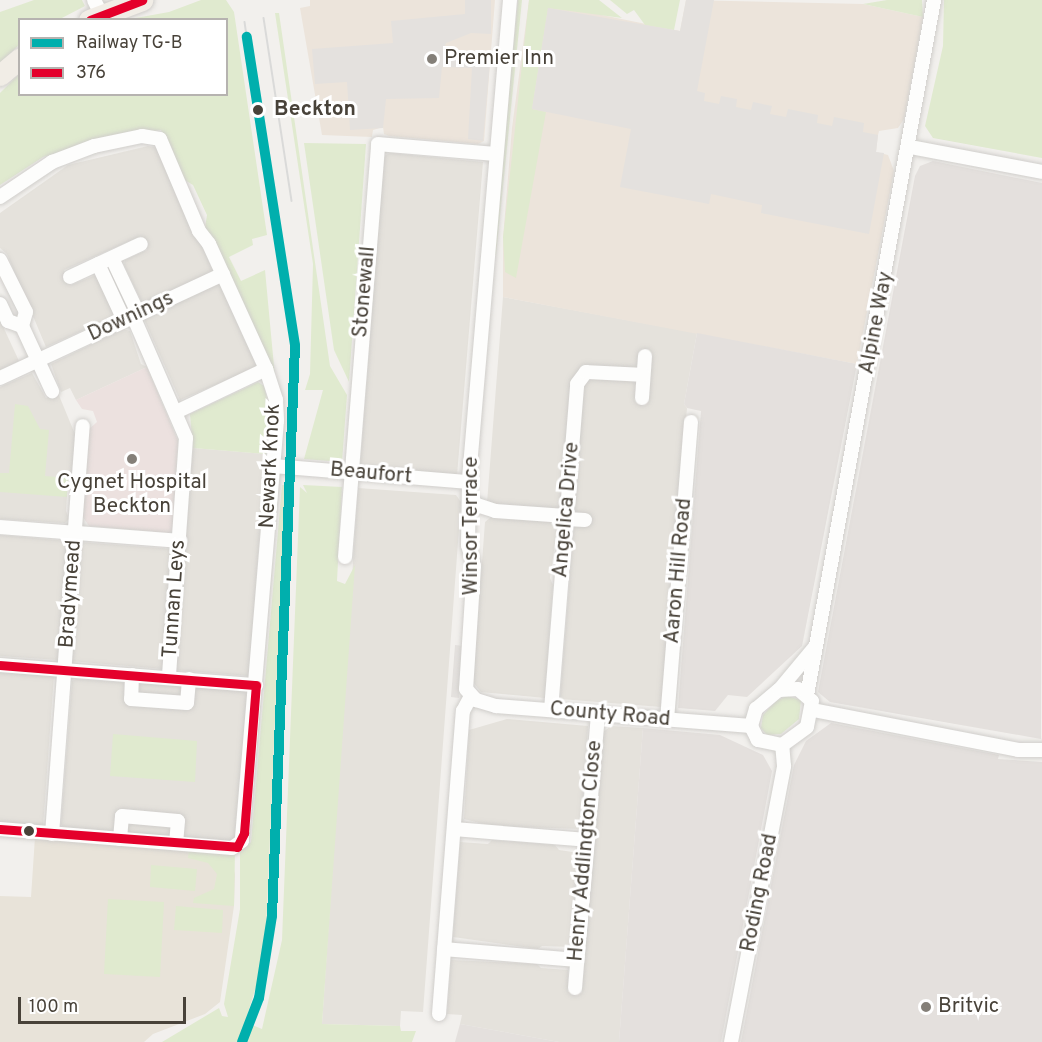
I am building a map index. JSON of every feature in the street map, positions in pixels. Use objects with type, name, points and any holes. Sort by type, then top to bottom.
[{"type":"main road","points":[[95,11],[142,0]]},
{"type":"main road","points":[[0,75],[18,60]]},
{"type":"street","name":"Winsor Terrace","points":[[439,1014],[463,711],[471,696],[465,683],[474,566],[468,545],[471,500],[469,482],[495,154],[510,0]]},
{"type":"street","name":"Alpine Way","points":[[807,695],[910,147],[934,0]]},
{"type":"street","name":"Newark Knok","points":[[0,197],[52,162],[104,143],[154,136],[160,139],[199,231],[223,274],[266,369],[276,400],[280,467],[256,685],[244,834],[237,847],[177,843]]},
{"type":"street","name":"Stonewall","points":[[345,557],[378,144],[495,154]]},
{"type":"street","points":[[910,147],[1042,172]]},
{"type":"street","points":[[70,277],[141,244]]},
{"type":"street","points":[[112,258],[132,316]]},
{"type":"street","points":[[0,260],[26,312],[22,326],[51,391]]},
{"type":"street","points":[[98,264],[132,316]]},
{"type":"street","name":"Downings","points":[[0,378],[223,274]]},
{"type":"street","points":[[0,304],[8,321],[22,326]]},
{"type":"street","name":"Tunnan Leys","points":[[132,316],[176,412],[186,443],[169,677]]},
{"type":"street","points":[[642,398],[645,356]]},
{"type":"street","points":[[176,412],[266,369]]},
{"type":"street","name":"Angelica Drive","points":[[551,710],[579,376],[586,372],[643,375]]},
{"type":"street","name":"Aaron Hill Road","points":[[667,720],[691,422]]},
{"type":"street","name":"Bradymead","points":[[52,834],[83,426]]},
{"type":"street","name":"Beaufort","points":[[280,467],[469,482]]},
{"type":"street","points":[[471,500],[495,511],[585,520]]},
{"type":"street","points":[[0,526],[180,541]]},
{"type":"street","name":"Alpine Way","points":[[751,726],[756,709],[779,690],[816,646]]},
{"type":"street","points":[[0,664],[256,685]]},
{"type":"street","points":[[132,675],[131,699],[187,702],[189,679]]},
{"type":"street","points":[[751,726],[764,743],[782,745],[802,733],[813,710],[807,695],[798,689],[779,690]]},
{"type":"street","name":"County Road","points":[[471,696],[496,706],[751,726]]},
{"type":"street","points":[[813,710],[1018,750],[1042,750]]},
{"type":"street","name":"Henry Addlington Close","points":[[575,988],[598,714]]},
{"type":"street","name":"Roding Road","points":[[731,1042],[784,766],[782,745]]},
{"type":"street","points":[[0,829],[52,834],[120,839],[177,843],[178,821],[122,816],[120,839]]},
{"type":"street","points":[[454,829],[587,840]]},
{"type":"street","points":[[444,949],[577,960]]},
{"type":"shaded area","points":[[310,0],[495,0],[484,141],[478,144],[389,136],[384,134],[383,127],[373,130],[372,137],[322,135],[300,8],[310,6]]},
{"type":"shaded area","points":[[465,0],[491,0],[491,34],[471,33],[446,43],[444,48],[490,62],[483,141],[468,139],[472,68],[442,67],[439,98],[386,99],[383,128],[350,130],[347,82],[315,84],[312,49],[393,43],[391,21],[465,14]]},
{"type":"shaded area","points":[[529,0],[680,31],[686,0],[863,4],[923,17],[904,119],[898,128],[879,131],[878,135],[876,152],[888,155],[894,171],[857,364],[503,297],[503,238],[512,128]]},
{"type":"shaded area","points":[[686,0],[714,0],[697,91],[705,93],[704,101],[719,104],[721,96],[737,99],[736,107],[751,110],[753,102],[772,106],[770,114],[786,117],[788,109],[818,115],[817,123],[832,126],[834,117],[864,123],[863,132],[878,135],[876,152],[884,153],[869,234],[761,213],[762,205],[711,194],[709,204],[620,187],[631,129],[532,109],[548,8],[680,31]]},
{"type":"shaded area","points":[[148,146],[158,148],[214,273],[142,303],[124,265],[125,260],[147,250],[141,236],[64,270],[71,285],[96,275],[115,316],[46,347],[7,254],[0,248],[0,213],[68,165]]},
{"type":"shaded area","points":[[390,153],[483,162],[457,476],[360,468],[384,156]]},
{"type":"shaded area","points":[[933,161],[1042,183],[1041,739],[830,702],[818,692],[915,176],[920,166]]},
{"type":"shaded area","points":[[219,283],[257,367],[180,400],[144,319]]},
{"type":"shaded area","points":[[503,297],[697,333],[684,404],[687,408],[661,707],[560,699],[575,511],[487,503]]},
{"type":"shaded area","points":[[0,320],[19,361],[0,370]]},
{"type":"shaded area","points":[[123,329],[130,331],[141,364],[147,367],[76,400],[70,388],[61,392],[51,364]]},
{"type":"shaded area","points":[[697,333],[857,364],[802,646],[747,697],[728,695],[715,711],[678,708],[701,411],[687,408],[684,404]]},
{"type":"shaded area","name":"Cygnet Hospital Beckton","points":[[147,367],[178,441],[173,529],[169,533],[89,526],[83,517],[89,429],[97,422],[93,411],[82,409],[76,400]]},
{"type":"shaded area","points":[[32,373],[46,398],[58,393],[77,439],[72,474],[68,479],[66,511],[69,519],[65,523],[0,519],[0,387]]},
{"type":"shaded area","points":[[193,448],[266,454],[249,676],[176,670]]},
{"type":"shaded area","points":[[358,488],[456,495],[461,502],[423,1012],[401,1011],[400,1026],[322,1024]]},
{"type":"shaded area","points":[[491,517],[550,522],[557,530],[550,578],[553,585],[545,698],[481,692],[473,682],[485,522]]},
{"type":"shaded area","points":[[0,535],[68,541],[59,660],[0,656]]},
{"type":"shaded area","points":[[80,542],[173,549],[164,669],[70,661]]},
{"type":"shaded area","points":[[455,645],[463,646],[459,698],[451,697]]},
{"type":"shaded area","points":[[0,671],[54,675],[43,827],[0,824]]},
{"type":"shaded area","points":[[76,679],[245,691],[248,698],[235,840],[231,843],[65,830],[61,824],[72,681]]},
{"type":"shaded area","points":[[507,719],[588,726],[581,829],[492,826],[464,819],[469,730]]},
{"type":"shaded area","points":[[831,723],[999,755],[998,759],[1042,762],[1042,1042],[741,1042],[794,765],[806,741]]},
{"type":"shaded area","points":[[611,726],[643,728],[619,1042],[559,1042],[460,1024],[462,1015],[447,1014],[451,960],[537,964],[541,968],[568,970],[568,992],[582,993],[603,732]]},
{"type":"shaded area","points":[[643,728],[720,735],[763,755],[772,771],[721,1042],[619,1042]]},
{"type":"shaded area","points":[[35,837],[229,852],[235,874],[234,906],[220,1002],[205,1014],[153,1034],[144,1042],[0,1042],[0,896],[31,897]]},
{"type":"shaded area","points":[[492,840],[555,845],[559,850],[579,853],[570,947],[542,946],[538,949],[453,937],[460,842],[488,844]]},
{"type":"shaded area","points":[[460,1024],[559,1042],[455,1042]]},
{"type":"green space","points":[[34,0],[82,0],[85,6],[62,18],[18,18],[18,46],[0,63],[0,12]]},
{"type":"green space","points":[[201,0],[226,0],[234,12],[267,235],[252,239],[253,245],[229,257],[241,281],[265,270],[275,377],[205,228],[207,215],[193,185],[183,179],[161,130],[118,135],[43,157],[0,185],[0,93],[18,75],[18,96],[228,96],[228,18],[136,18],[169,12]]},
{"type":"green space","points":[[518,0],[522,0],[496,255],[493,255]]},
{"type":"green space","points":[[529,0],[599,0],[622,18],[548,8],[532,109],[546,112],[516,278],[505,272],[503,238]]},
{"type":"green space","points":[[610,0],[680,0],[674,30],[645,25],[634,10],[627,14]]},
{"type":"green space","points":[[887,0],[922,0],[923,17],[863,4]]},
{"type":"green space","points":[[944,0],[1042,0],[1042,158],[933,138],[925,126],[943,46]]},
{"type":"green space","points":[[275,13],[279,13],[330,366],[347,395],[342,462],[304,459],[323,390],[305,390],[310,374],[313,264]]},
{"type":"green space","points":[[304,143],[366,144],[349,382],[334,350]]},
{"type":"green space","points":[[258,382],[264,386],[267,399],[266,454],[193,448],[190,414]]},
{"type":"green space","points":[[15,404],[28,406],[40,429],[49,430],[45,476],[68,478],[67,497],[0,492],[0,473],[9,473]]},
{"type":"green space","points":[[282,485],[285,485],[266,931],[259,977],[245,1022],[262,1029],[282,940],[300,487],[307,493],[303,485],[342,487],[337,581],[345,584],[355,565],[322,1024],[400,1026],[401,1031],[416,1031],[412,1042],[162,1042],[219,1008],[222,1016],[228,1017],[224,1004],[240,909],[240,851],[251,842]]},
{"type":"green space","points":[[787,696],[801,700],[799,719],[781,734],[767,735],[761,728],[763,715],[776,701]]},
{"type":"green space","points":[[113,734],[197,741],[195,782],[110,776]]},
{"type":"green space","points":[[189,849],[235,851],[234,906],[193,903],[194,898],[214,889],[217,874],[208,863],[188,858]]},
{"type":"green space","points":[[151,865],[197,869],[195,891],[150,887]]},
{"type":"green space","points":[[108,899],[164,902],[160,977],[104,974]]},
{"type":"green space","points":[[176,906],[223,910],[222,933],[174,930]]},
{"type":"tram line","points":[[264,18],[292,201]]},
{"type":"tram line","points":[[245,22],[247,37]]},
{"type":"rail line","name":"TG-B","points":[[242,1042],[259,998],[272,916],[295,345],[247,37]]},
{"type":"transit line","name":"376","points":[[95,18],[142,0]]},
{"type":"transit line","name":"376","points":[[0,665],[256,685]]},
{"type":"transit line","name":"376","points":[[237,847],[244,833],[256,685]]},
{"type":"transit line","name":"376","points":[[0,829],[237,847]]},
{"type":"place","name":"Premier Inn","points":[[432,59]]},
{"type":"place","name":"Beckton","points":[[258,110]]},
{"type":"place","name":"Cygnet Hospital Beckton","points":[[132,459]]},
{"type":"place","name":"Britvic","points":[[926,1007]]}]
